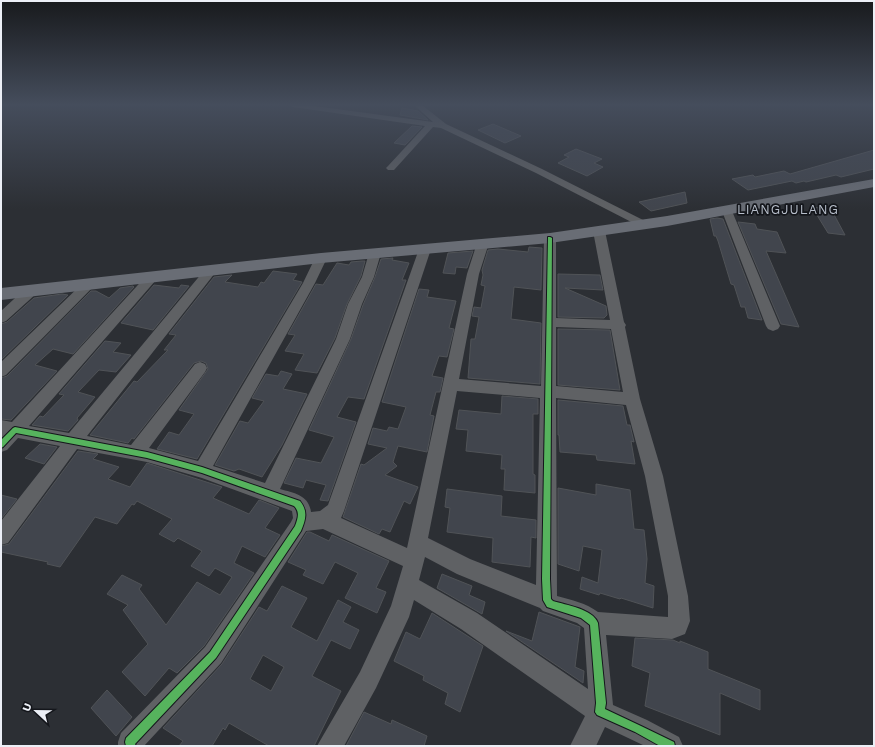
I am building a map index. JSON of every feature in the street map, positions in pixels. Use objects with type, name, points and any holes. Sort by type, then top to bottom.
[{"type":"main road","points":[[1,294],[321,258],[550,238],[645,225],[874,183]]},
{"type":"street","points":[[391,168],[417,140]]},
{"type":"street","points":[[473,140],[539,171],[645,225]]},
{"type":"street","points":[[727,211],[773,326]]},
{"type":"street","points":[[301,522],[324,520],[464,568],[547,600],[550,604],[555,606],[583,614],[594,623],[672,628],[677,626],[679,621],[678,596],[654,476],[632,399],[619,326],[599,231]]},
{"type":"street","points":[[547,600],[550,238]]},
{"type":"street","points":[[330,746],[368,680],[401,609],[416,552],[473,274],[483,243]]},
{"type":"street","points":[[324,520],[335,511],[425,249]]},
{"type":"street","points":[[269,493],[343,339],[355,304],[368,277],[375,253]]},
{"type":"street","points":[[202,470],[309,283],[321,258]]},
{"type":"street","points":[[1,536],[74,441],[211,270]]},
{"type":"street","points":[[1,445],[8,428],[152,277]]},
{"type":"street","points":[[1,371],[90,284]]},
{"type":"street","points":[[1,318],[32,290]]},
{"type":"street","points":[[550,322],[619,326]]},
{"type":"street","points":[[136,453],[200,368]]},
{"type":"street","points":[[450,384],[632,399]]},
{"type":"street","points":[[8,428],[136,453],[202,470],[297,503],[301,508],[301,522],[298,528],[213,654],[129,745]]},
{"type":"street","points":[[407,584],[469,620],[600,712],[620,720],[670,746]]},
{"type":"street","points":[[583,746],[600,712],[601,702],[594,623]]},
{"type":"building","points":[[397,140],[410,140],[405,145],[394,143]]},
{"type":"building","points":[[498,140],[512,140],[505,143]]},
{"type":"building","points":[[576,149],[602,159],[594,163],[603,167],[587,176],[558,163],[569,157],[564,155]]},
{"type":"building","points":[[874,150],[874,169],[841,177],[836,175],[806,182],[796,183],[792,181],[748,190],[732,179],[753,175],[755,177],[784,171],[790,174]]},
{"type":"building","points":[[685,192],[687,203],[651,211],[639,202]]},
{"type":"building","points":[[812,207],[831,209],[845,235],[828,233]]},
{"type":"building","points":[[710,219],[723,219],[762,320],[748,318],[745,307],[741,307],[734,285],[731,284],[718,241],[716,236],[714,236]]},
{"type":"building","points":[[738,222],[755,224],[757,229],[777,232],[786,253],[766,251],[799,327],[781,324]]},
{"type":"building","points":[[529,247],[542,248],[541,290],[514,287],[511,319],[541,323],[540,384],[468,378],[471,339],[475,339],[479,317],[472,316],[474,307],[481,308],[485,286],[481,285],[483,275],[482,270],[488,250],[498,249],[528,252]]},
{"type":"building","points":[[473,251],[467,268],[456,267],[455,274],[443,273],[448,253]]},
{"type":"building","points":[[393,258],[392,260],[409,263],[402,280],[406,280],[364,399],[348,397],[337,417],[356,422],[328,501],[320,500],[326,485],[306,480],[303,488],[284,483],[296,458],[321,463],[334,437],[309,430],[351,339],[381,259]]},
{"type":"building","points":[[365,261],[361,276],[347,304],[335,338],[317,373],[295,370],[304,354],[285,351],[295,335],[288,334],[316,284],[323,285],[337,263],[349,265],[351,262]]},
{"type":"building","points":[[273,271],[297,274],[293,280],[302,282],[197,459],[157,449],[169,432],[179,435],[194,414],[179,410],[208,369],[206,363],[201,361],[194,363],[134,439],[132,438],[128,443],[90,435],[134,381],[137,382],[168,350],[164,350],[176,335],[169,334],[214,277],[232,275],[225,282],[258,287],[261,282],[264,283]]},
{"type":"building","points":[[558,274],[600,275],[603,290],[565,288],[606,306],[607,315],[604,318],[558,317]]},
{"type":"building","points":[[154,285],[179,288],[181,285],[189,286],[153,330],[121,323]]},
{"type":"building","points":[[134,287],[73,354],[53,349],[35,365],[57,371],[11,420],[1,419],[1,378],[7,376],[91,291],[96,291],[109,298],[120,288]]},
{"type":"building","points":[[419,289],[429,290],[427,297],[456,301],[449,328],[454,329],[447,357],[439,356],[432,376],[443,378],[440,392],[436,392],[430,415],[434,416],[427,452],[398,446],[393,462],[397,466],[385,475],[418,487],[410,504],[404,501],[390,532],[382,529],[379,534],[343,517],[361,464],[364,465],[387,448],[368,444],[373,428],[387,431],[389,427],[398,429],[406,407],[382,402]]},
{"type":"building","points":[[62,294],[68,295],[1,360],[1,324],[7,322],[34,298]]},
{"type":"building","points":[[558,329],[610,330],[620,390],[558,385]]},
{"type":"building","points":[[105,341],[121,343],[113,352],[131,355],[116,372],[99,370],[78,392],[95,397],[77,418],[78,420],[68,431],[32,425],[40,416],[43,417],[64,395],[59,394]]},
{"type":"building","points":[[281,371],[292,374],[283,389],[307,394],[282,445],[262,477],[239,469],[234,471],[215,465],[240,421],[248,423],[264,401],[252,398],[266,374],[278,376]]},
{"type":"building","points":[[502,396],[538,399],[538,414],[533,414],[533,474],[535,475],[535,493],[504,490],[505,469],[501,469],[502,455],[466,451],[468,430],[456,429],[459,410],[501,414]]},
{"type":"building","points":[[558,400],[623,406],[627,425],[630,425],[634,442],[631,441],[635,464],[597,460],[596,455],[560,452],[558,435]]},
{"type":"building","points":[[40,444],[57,447],[44,464],[25,458]]},
{"type":"building","points":[[78,451],[98,454],[93,459],[119,467],[108,479],[130,487],[147,463],[222,487],[213,498],[249,514],[259,500],[279,508],[265,528],[280,535],[265,557],[242,546],[234,563],[254,573],[204,646],[177,673],[169,668],[145,696],[122,672],[148,644],[123,610],[128,605],[107,594],[122,575],[142,585],[139,589],[166,625],[197,582],[220,595],[232,577],[215,568],[209,576],[191,566],[202,551],[178,538],[174,542],[159,534],[172,519],[137,501],[134,505],[132,504],[117,524],[95,517],[60,567],[47,564],[48,562],[1,552],[1,546],[9,544]]},
{"type":"building","points":[[596,484],[630,490],[634,529],[644,530],[647,559],[645,583],[654,586],[653,608],[621,598],[620,599],[600,593],[599,595],[580,589],[582,577],[598,583],[602,550],[583,546],[579,571],[558,564],[558,488],[596,495]]},
{"type":"building","points":[[447,489],[502,496],[501,516],[536,520],[536,538],[531,537],[530,567],[492,562],[493,538],[447,532],[450,508],[445,507]]},
{"type":"building","points":[[1,495],[17,499],[1,519]]},
{"type":"building","points":[[307,532],[329,541],[332,535],[389,561],[376,588],[386,592],[377,613],[345,598],[358,573],[335,562],[323,584],[303,575],[306,570],[288,562]]},
{"type":"building","points":[[442,574],[472,586],[469,595],[485,602],[482,614],[437,588]]},
{"type":"building","points":[[282,586],[307,598],[291,627],[317,641],[338,600],[351,607],[343,622],[359,630],[350,649],[331,640],[312,676],[341,691],[314,746],[269,746],[229,723],[225,730],[223,728],[212,746],[179,746],[183,741],[163,728],[222,664],[259,607],[267,611]],"holes":[[[263,655],[284,667],[271,691],[250,679]]]},
{"type":"building","points":[[539,612],[580,627],[575,667],[584,671],[583,683],[506,631],[532,641]]},
{"type":"building","points":[[432,613],[483,646],[460,712],[445,704],[448,693],[423,680],[424,676],[394,661],[406,632],[420,639]]},
{"type":"building","points":[[635,638],[673,640],[680,643],[680,641],[708,652],[708,669],[760,690],[760,710],[720,693],[720,735],[645,706],[650,673],[632,666]]},
{"type":"building","points":[[107,690],[132,717],[116,736],[91,708]]},
{"type":"building","points":[[364,712],[391,724],[392,720],[427,736],[424,746],[346,746]]},
{"type":"cycle path","points":[[550,238],[547,600],[550,604],[583,614],[594,623],[601,703],[600,712],[638,729],[670,746]]},
{"type":"cycle path","points":[[1,445],[15,430],[147,455],[202,470],[269,493],[297,503],[301,508],[302,518],[298,528],[213,655],[130,742],[131,746]]},
{"type":"district","name":"LIANGJULANG","points":[[788,209]]}]
